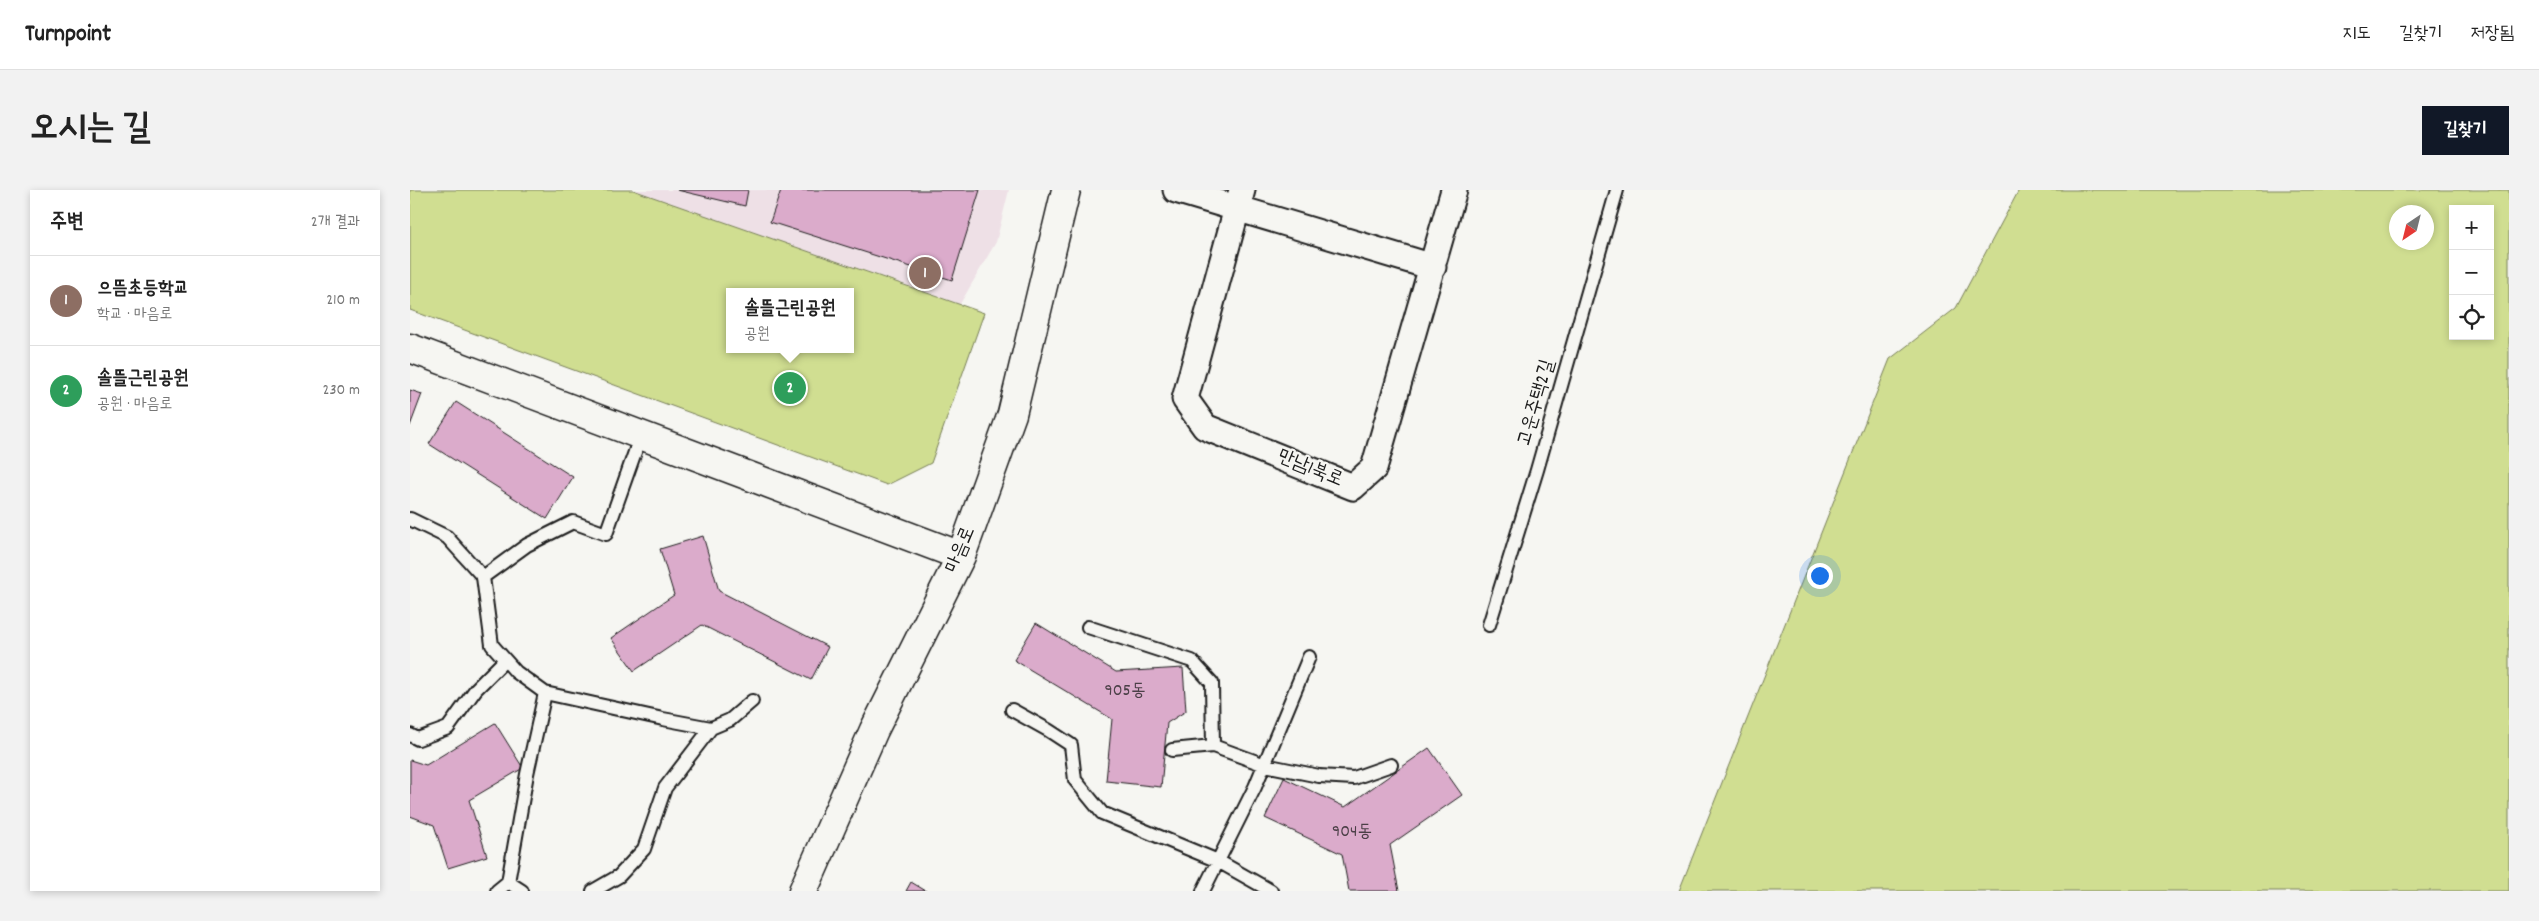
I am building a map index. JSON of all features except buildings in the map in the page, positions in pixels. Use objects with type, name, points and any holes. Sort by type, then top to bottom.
[{"type":"street","name":"마음로","points":[[803,891],[874,730],[961,556],[1012,414],[1066,190]]},
{"type":"street","points":[[1176,190],[1239,199],[1433,267]]},
{"type":"street","name":"만남1북로","points":[[1239,199],[1185,399],[1205,428],[1353,486],[1374,468],[1454,190]]},
{"type":"street","points":[[410,348],[961,556]]},
{"type":"lane","name":"고운주택2길","points":[[1489,625],[1537,470],[1617,190]]},
{"type":"lane","points":[[483,577],[528,545],[573,522],[606,534],[641,435]]},
{"type":"lane","points":[[410,518],[447,537],[483,577],[492,645],[516,672],[546,693],[711,728]]},
{"type":"lane","points":[[1088,627],[1192,661],[1212,683],[1213,746]]},
{"type":"lane","points":[[1203,891],[1265,764],[1309,657]]},
{"type":"lane","points":[[410,735],[418,738],[448,728],[476,689],[505,660]]},
{"type":"lane","points":[[497,891],[508,882],[527,774],[546,693]]},
{"type":"lane","points":[[593,891],[619,876],[644,850],[665,788],[711,728],[730,720],[752,701]]},
{"type":"lane","points":[[1012,710],[1048,730],[1071,746],[1075,780],[1102,813],[1218,861],[1271,891]]},
{"type":"lane","points":[[1172,750],[1213,746],[1265,764],[1319,776],[1354,778],[1391,765]]},
{"type":"lane","points":[[508,882],[522,891]]},
{"type":"shaded area","points":[[633,190],[1009,190],[996,242],[960,304]]},
{"type":"green space","points":[[410,190],[633,190],[984,313],[931,463],[887,485],[410,310]]},
{"type":"green space","points":[[2019,190],[2509,190],[2509,891],[1679,891],[1890,359],[1956,308]]},
{"type":"place","name":"으뜸초등학교","points":[[925,273]]},
{"type":"place","name":"솔뜰근린공원","points":[[790,388]]}]
